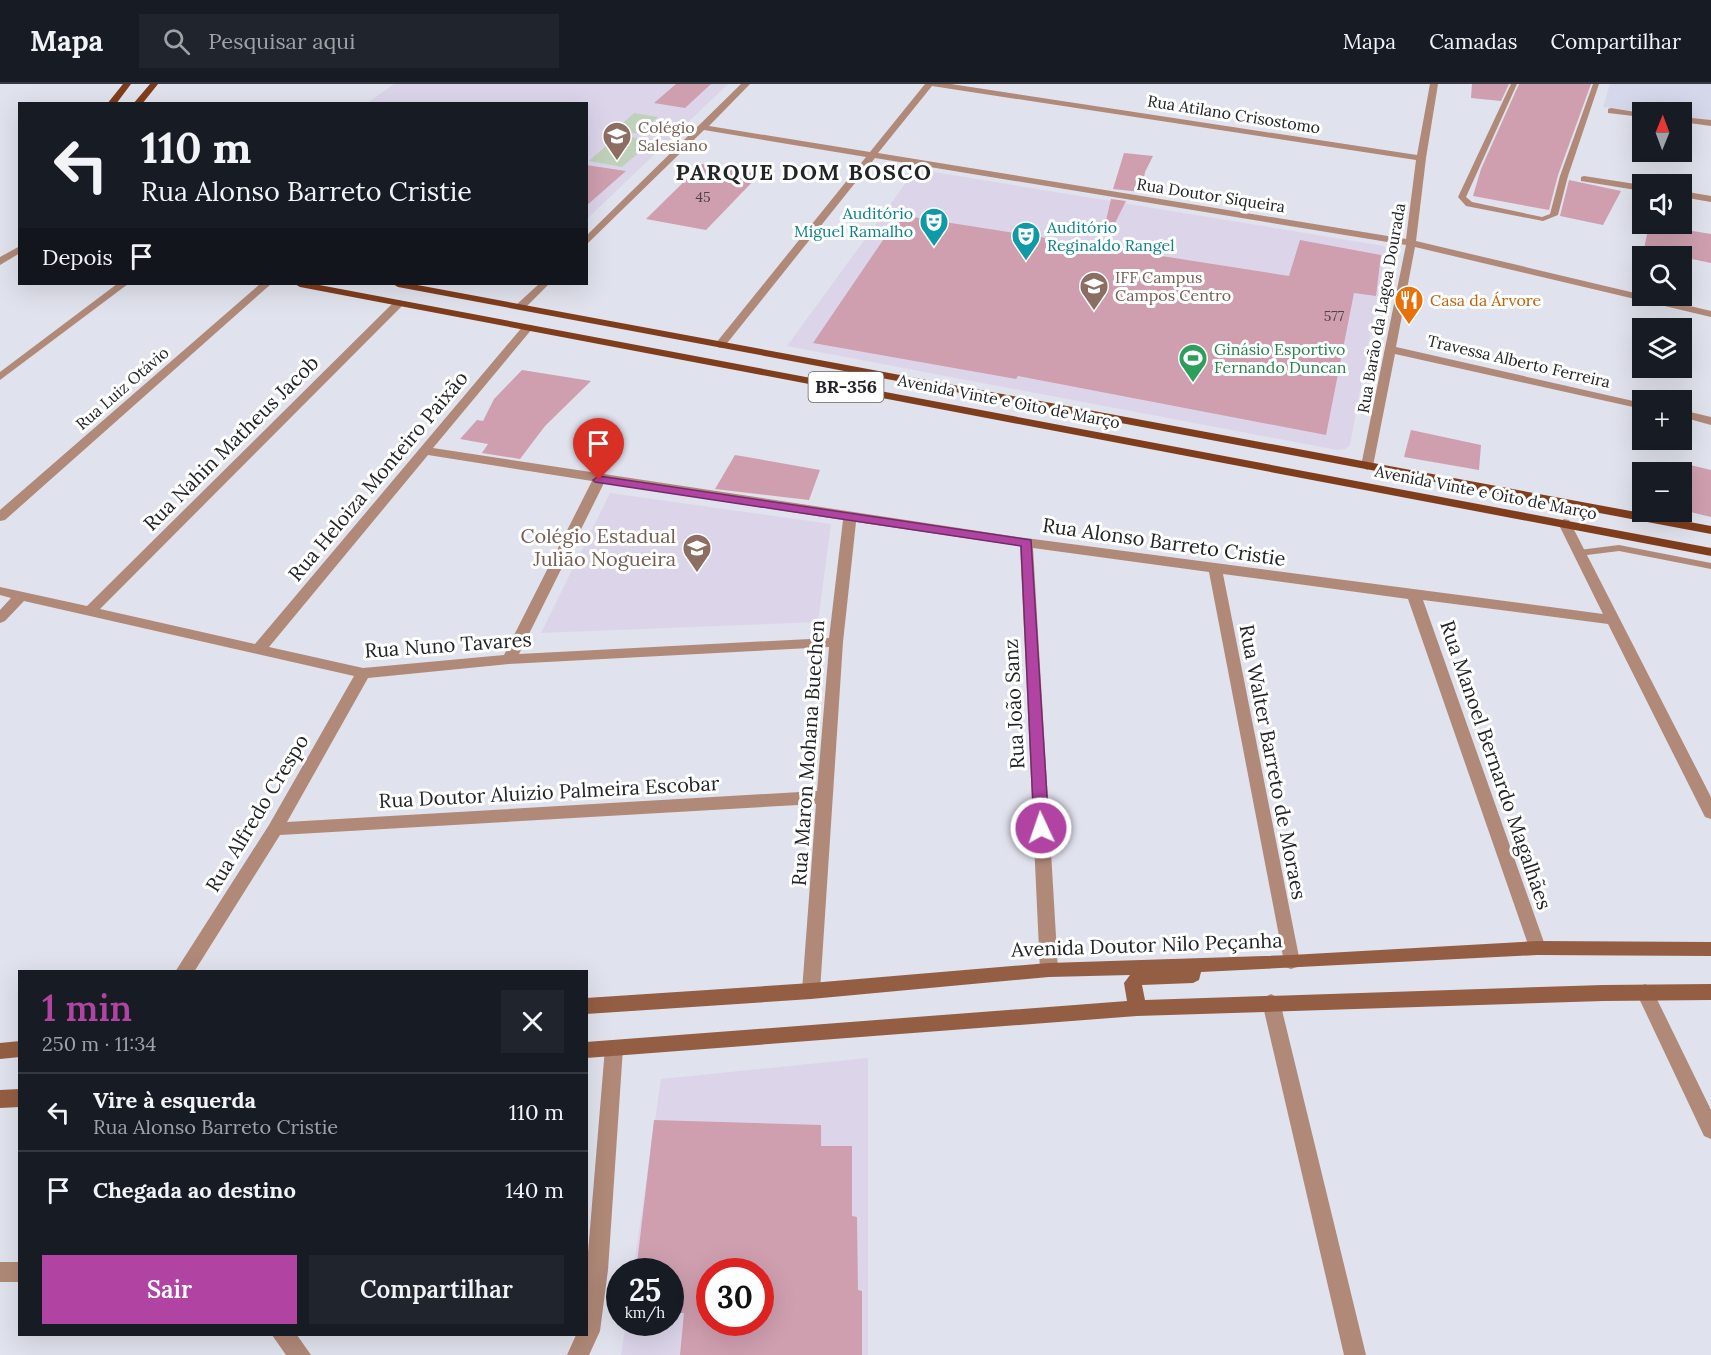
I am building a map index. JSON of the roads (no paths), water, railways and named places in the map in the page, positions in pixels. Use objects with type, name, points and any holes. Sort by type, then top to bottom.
[{"type":"main road","points":[[113,102],[127,84]]},
{"type":"main road","points":[[132,102],[146,84]]},
{"type":"main road","points":[[139,102],[154,84]]},
{"type":"main road","name":"Avenida Vinte e Oito de Março","points":[[305,285],[1711,552]]},
{"type":"main road","name":"Avenida Vinte e Oito de Março","points":[[403,285],[1711,530]]},
{"type":"main road","points":[[368,297],[392,296],[501,315],[514,312],[520,307]]},
{"type":"main road","points":[[528,327],[537,318],[550,317],[679,342],[692,340]]},
{"type":"main road","points":[[1190,452],[1237,455],[1344,474],[1361,474],[1366,466]]},
{"type":"main road","name":"Avenida Doutor Nilo Peçanha","points":[[588,1006],[811,991],[1049,970],[1291,962],[1537,948],[1711,949]]},
{"type":"main road","points":[[1137,1008],[1133,983],[1142,977],[1243,971],[1291,962]]},
{"type":"main road","points":[[1645,992],[1711,981]]},
{"type":"main road","points":[[588,1050],[1137,1008],[1271,1002],[1711,992]]},
{"type":"main road","points":[[588,1015],[663,1000]]},
{"type":"main road","points":[[0,1051],[18,1049]]},
{"type":"main road","points":[[0,1099],[18,1098]]},
{"type":"street","points":[[588,240],[746,84]]},
{"type":"street","points":[[720,345],[929,84]]},
{"type":"street","name":"Rua Atilano Crisostomo","points":[[935,84],[1421,158]]},
{"type":"street","name":"Rua Barão da Lagoa Dourada","points":[[1366,466],[1411,243],[1430,84]]},
{"type":"street","points":[[1611,111],[1632,114]]},
{"type":"street","points":[[1692,121],[1711,123]]},
{"type":"street","name":"Rua Doutor Siqueira","points":[[702,127],[1411,243],[1711,314]]},
{"type":"street","points":[[1584,179],[1632,186]]},
{"type":"street","points":[[1692,196],[1711,199]]},
{"type":"street","points":[[0,248],[18,249]]},
{"type":"street","points":[[0,262],[18,250]]},
{"type":"street","points":[[0,377],[122,285]]},
{"type":"street","name":"Rua Luiz Otávio","points":[[0,517],[265,285]]},
{"type":"street","points":[[520,307],[543,285]]},
{"type":"street","name":"Rua Nahin Matheus Jacob","points":[[90,610],[399,303]]},
{"type":"street","name":"Rua Heloiza Monteiro Paixão","points":[[258,650],[528,327]]},
{"type":"street","name":"Travessa Alberto Ferreira","points":[[1389,349],[1632,404]]},
{"type":"street","points":[[1692,416],[1711,421]]},
{"type":"street","name":"Rua Alonso Barreto Cristie","points":[[426,451],[850,519],[1613,620]]},
{"type":"street","points":[[509,659],[599,480]]},
{"type":"street","name":"Rua Maron Mohana Buechen","points":[[811,991],[836,642],[850,519]]},
{"type":"street","points":[[1564,523],[1711,813]]},
{"type":"street","name":"Rua João Sanz","points":[[1026,543],[1049,970]]},
{"type":"street","name":"Rua Walter Barreto de Moraes","points":[[1215,569],[1291,962]]},
{"type":"street","name":"Rua Nuno Tavares","points":[[0,591],[363,673],[509,659],[836,642]]},
{"type":"street","name":"Rua Manoel Bernardo Magalhães","points":[[1414,595],[1537,948]]},
{"type":"street","points":[[0,618],[21,596]]},
{"type":"street","name":"Rua Alfredo Crespo","points":[[185,970],[275,829],[363,673]]},
{"type":"street","name":"Rua Doutor Aluizio Palmeira Escobar","points":[[275,829],[826,797]]},
{"type":"street","points":[[1645,992],[1711,1130]]},
{"type":"street","points":[[1271,1002],[1354,1355]]},
{"type":"street","points":[[588,1333],[598,1270],[614,1048]]},
{"type":"street","points":[[0,1272],[18,1272]]},
{"type":"street","points":[[284,1336],[300,1355]]},
{"type":"street","points":[[578,1355],[587,1336]]},
{"type":"lane","points":[[1514,84],[1462,197],[1469,204],[1543,219],[1554,215],[1564,176],[1596,84]]},
{"type":"lane","points":[[1579,553],[1619,548],[1711,566]]},
{"type":"place","name":"Colégio Salesiano","points":[[617,162]]},
{"type":"place","name":"Auditório Miguel Ramalho","points":[[934,248]]},
{"type":"place","name":"Auditório Reginaldo Rangel","points":[[1026,262]]},
{"type":"place","name":"IFF Campus Campos Centro","points":[[1094,312]]},
{"type":"place","name":"Casa da Árvore","points":[[1409,326]]},
{"type":"place","name":"Ginásio Esportivo Fernando Duncan","points":[[1193,384]]},
{"type":"place","name":"Colégio Estadual Julião Nogueira","points":[[697,574]]},
{"type":"district","name":"PARQUE DOM BOSCO","points":[[804,172]]}]
